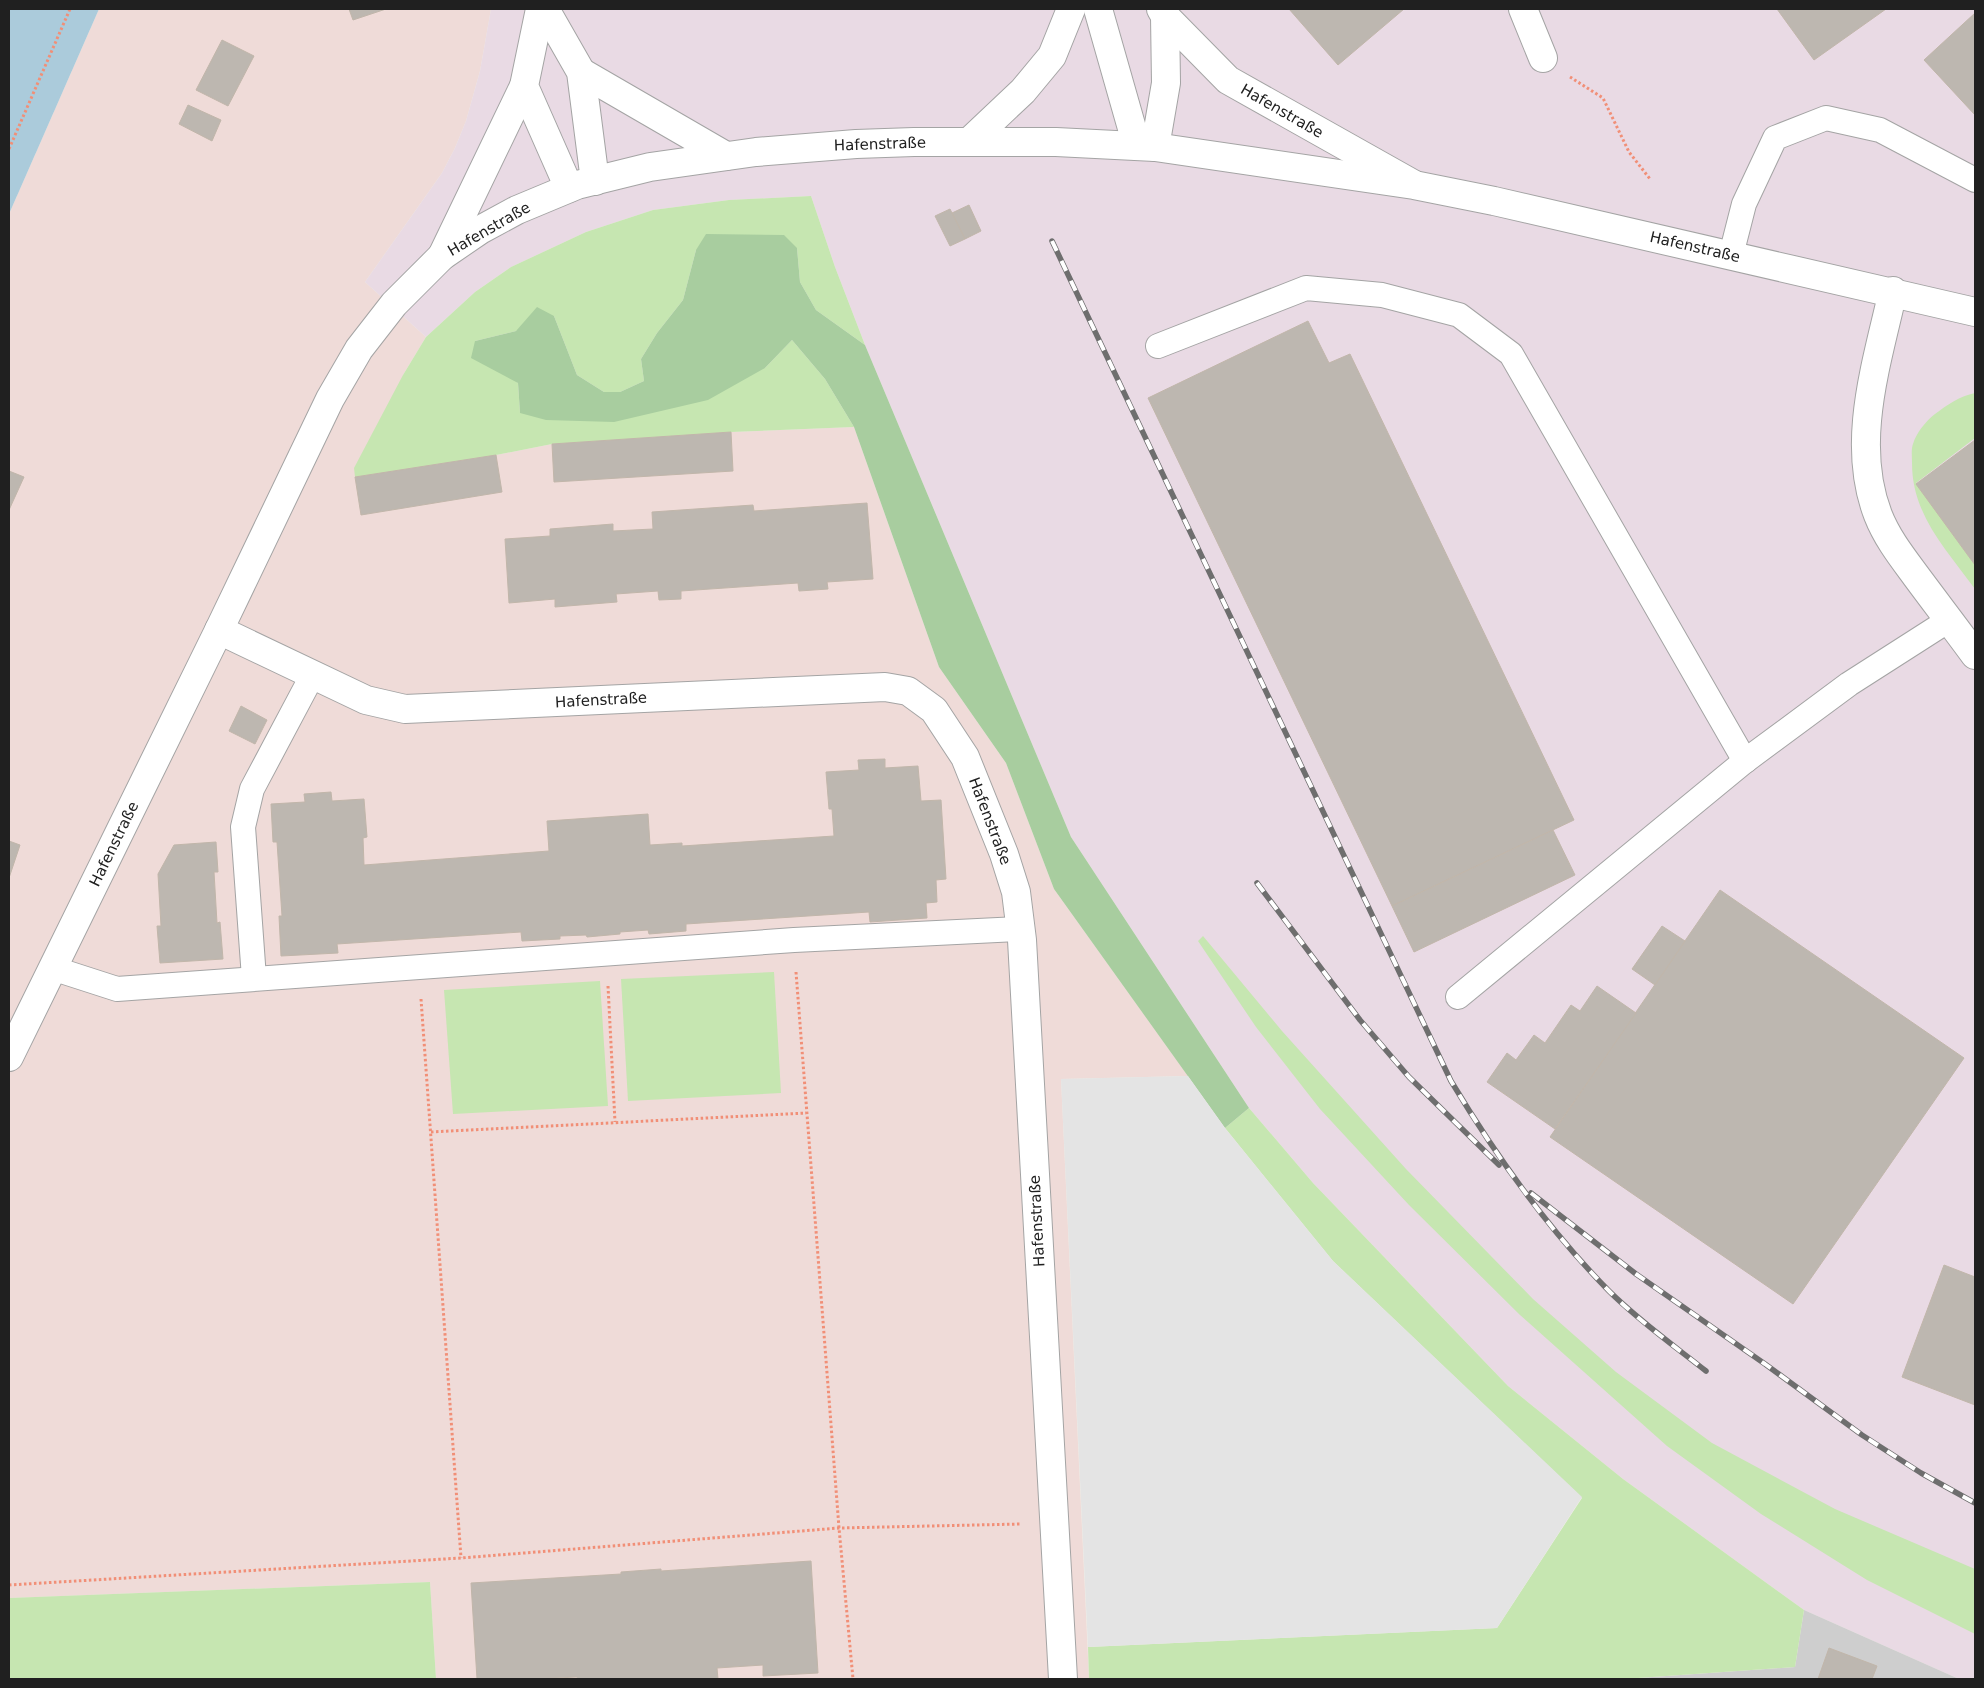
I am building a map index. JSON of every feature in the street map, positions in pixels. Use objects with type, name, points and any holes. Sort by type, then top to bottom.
[{"type":"street","points":[[442,256],[524,86],[540,9]]},
{"type":"street","points":[[544,9],[581,72],[595,181]]},
{"type":"street","points":[[969,142],[1023,91],[1052,56],[1071,9]]},
{"type":"street","points":[[1098,9],[1146,147]]},
{"type":"street","points":[[1523,9],[1543,58]]},
{"type":"street","name":"Hafenstraße","points":[[1146,147],[1166,83],[1163,12]]},
{"type":"street","name":"Hafenstraße","points":[[1163,12],[1228,80],[1414,184]]},
{"type":"street","points":[[581,72],[726,156]]},
{"type":"street","points":[[524,86],[569,188]]},
{"type":"street","name":"Hafenstraße","points":[[9,1057],[219,630],[297,464],[330,398],[359,349],[394,304],[442,256],[480,230],[517,210],[569,188],[650,167],[726,156],[856,144],[1056,142],[1146,147],[1414,184],[1975,312]]},
{"type":"street","points":[[1893,292],[1870,398],[1866,440],[1870,488],[1878,516],[1894,546],[1975,655]]},
{"type":"street","name":"Hafenstraße","points":[[219,630],[312,676],[366,700],[405,709],[885,688],[908,691],[934,710],[965,757],[1004,854],[1016,892],[1020,929],[1063,1679]]},
{"type":"lane","points":[[1731,255],[1744,204],[1775,138],[1826,118],[1880,130],[1975,180]]},
{"type":"lane","points":[[1158,346],[1306,288],[1382,295],[1459,315],[1511,354],[1746,761]]},
{"type":"lane","points":[[1458,998],[1746,761],[1849,684],[1949,620]]},
{"type":"lane","points":[[254,978],[243,827],[252,789],[312,676]]},
{"type":"lane","points":[[52,968],[117,988],[794,940],[1020,929]]},
{"type":"path","points":[[9,149],[70,9]]},
{"type":"path","points":[[1543,58],[1603,98],[1629,152],[1650,179]]},
{"type":"path","points":[[794,940],[839,1528],[853,1679]]},
{"type":"path","points":[[606,953],[615,1122]]},
{"type":"path","points":[[418,966],[461,1558]]},
{"type":"path","points":[[431,1132],[806,1113]]},
{"type":"path","points":[[9,1585],[461,1558],[839,1528],[1054,1524]]},
{"type":"shaded area","points":[[99,9],[491,9],[480,71],[466,121],[455,148],[442,173],[365,282],[426,337],[403,375],[496,455],[552,444],[731,432],[854,427],[939,667],[1006,763],[1054,889],[1188,1076],[1061,1079],[1089,1679],[436,1679],[430,1582],[9,1598],[9,214]]},
{"type":"shaded area","points":[[491,9],[1975,9],[1975,1679],[1959,1679],[1804,1610],[1623,1479],[1508,1386],[1313,1183],[1249,1108],[1071,837],[865,345],[835,267],[811,196],[729,200],[653,210],[586,232],[511,267],[475,292],[426,337],[365,282],[442,173],[455,148],[466,121],[480,71]]},
{"type":"shaded area","points":[[1188,1076],[1225,1128],[1333,1261],[1582,1497],[1497,1628],[1088,1647],[1061,1079]]},
{"type":"shaded area","points":[[1804,1610],[1959,1679],[1624,1679],[1795,1667]]},
{"type":"green space","points":[[811,196],[835,267],[865,345],[816,310],[800,282],[797,248],[696,250],[683,300],[657,333],[641,359],[644,381],[620,392],[604,392],[577,375],[554,316],[516,331],[475,341],[518,383],[520,413],[765,368],[792,340],[825,379],[854,427],[731,432],[552,444],[496,455],[355,477],[354,468],[403,375],[426,337],[475,292],[511,267],[586,232],[653,210],[729,200]]},
{"type":"green space","points":[[706,234],[784,235],[797,248],[800,282],[816,310],[865,345],[1071,837],[1249,1108],[1225,1128],[1054,889],[1006,763],[939,667],[854,427],[825,379],[792,340],[765,368],[708,400],[614,422],[546,420],[520,413],[518,383],[471,358],[475,341],[516,331],[537,307],[554,316],[577,375],[604,392],[620,392],[644,381],[641,359],[657,333],[683,300],[696,250]]},
{"type":"green space","points":[[1975,393],[1975,438],[1916,483],[1975,565],[1975,589],[1942,545],[1924,515],[1914,482],[1912,446],[1916,436],[1932,417],[1954,401]]},
{"type":"green space","points":[[1203,936],[1282,1031],[1406,1169],[1533,1299],[1616,1372],[1712,1443],[1835,1509],[1975,1569],[1975,1634],[1867,1580],[1761,1514],[1667,1446],[1520,1315],[1409,1205],[1320,1109],[1256,1027],[1198,941]]},
{"type":"green space","points":[[774,972],[781,1093],[628,1101],[621,979]]},
{"type":"green space","points":[[600,981],[608,1106],[453,1114],[444,990]]},
{"type":"green space","points":[[1249,1108],[1313,1183],[1508,1386],[1623,1479],[1804,1610],[1795,1667],[1624,1679],[1089,1679],[1088,1647],[1497,1628],[1582,1498],[1333,1261],[1225,1128]]},
{"type":"green space","points":[[430,1582],[436,1679],[9,1679],[9,1598]]},
{"type":"water","points":[[9,9],[99,9],[9,214]]},
{"type":"building","points":[[349,9],[386,9],[353,20]]},
{"type":"building","points":[[1289,9],[1404,9],[1338,65]]},
{"type":"building","points":[[1777,9],[1886,9],[1814,60]]},
{"type":"building","points":[[1975,13],[1975,115],[1924,60]]},
{"type":"building","points":[[222,40],[254,56],[228,106],[196,90]]},
{"type":"building","points":[[188,105],[221,120],[212,141],[179,124]]},
{"type":"building","points":[[969,205],[981,231],[965,239],[952,213]]},
{"type":"building","points":[[950,209],[965,239],[950,246],[935,216]]},
{"type":"building","points":[[1308,321],[1329,363],[1350,354],[1574,820],[1392,906],[1148,398]]},
{"type":"building","points":[[731,432],[733,471],[554,482],[552,444]]},
{"type":"building","points":[[1975,440],[1975,565],[1916,484]]},
{"type":"building","points":[[496,455],[502,492],[361,515],[355,477]]},
{"type":"building","points":[[9,471],[24,477],[9,510]]},
{"type":"building","points":[[867,503],[873,579],[827,582],[828,589],[799,591],[798,583],[681,591],[681,599],[659,600],[658,591],[616,594],[617,602],[555,607],[555,599],[509,603],[505,539],[550,536],[550,529],[613,524],[613,531],[653,529],[652,512],[753,505],[754,511]]},
{"type":"building","points":[[241,706],[267,720],[255,744],[229,731]]},
{"type":"building","points":[[885,759],[885,768],[918,766],[921,801],[941,800],[946,879],[936,880],[937,902],[926,903],[927,918],[870,922],[869,912],[686,924],[686,931],[649,934],[648,930],[587,937],[586,935],[560,936],[560,939],[522,941],[521,932],[337,944],[338,953],[281,956],[279,916],[282,916],[277,842],[273,842],[271,804],[305,802],[304,794],[331,792],[332,801],[364,799],[367,837],[363,838],[364,865],[549,851],[547,821],[648,814],[650,845],[682,843],[682,846],[834,836],[832,809],[829,809],[826,772],[859,770],[858,760]]},
{"type":"building","points":[[1553,830],[1575,875],[1414,952],[1392,906]]},
{"type":"building","points":[[9,841],[20,845],[9,878]]},
{"type":"building","points":[[216,842],[218,872],[214,872],[217,923],[220,922],[223,959],[160,963],[157,926],[161,926],[158,874],[174,845]]},
{"type":"building","points":[[1720,890],[1964,1058],[1793,1304],[1550,1137]]},
{"type":"building","points":[[1662,926],[1685,941],[1655,985],[1632,969]]},
{"type":"building","points":[[1597,986],[1636,1013],[1555,1129],[1487,1082],[1507,1053],[1516,1060],[1534,1035],[1545,1043],[1571,1005],[1580,1011]]},
{"type":"building","points":[[1944,1265],[1975,1277],[1975,1405],[1902,1377]]},
{"type":"building","points":[[811,1561],[818,1673],[763,1676],[763,1665],[717,1668],[718,1679],[578,1679],[577,1677],[477,1679],[471,1583],[621,1574],[621,1572],[661,1569],[661,1571]]},
{"type":"building","points":[[1829,1648],[1877,1666],[1872,1679],[1818,1679]]},
{"type":"railway","points":[[1052,241],[1451,1081],[1504,1164],[1564,1242],[1609,1291],[1632,1312],[1706,1371]]},
{"type":"railway","points":[[1257,883],[1360,1020],[1409,1077],[1499,1165]]},
{"type":"railway","points":[[1531,1193],[1636,1274],[1765,1364],[1862,1435],[1921,1473],[1975,1503]]}]
